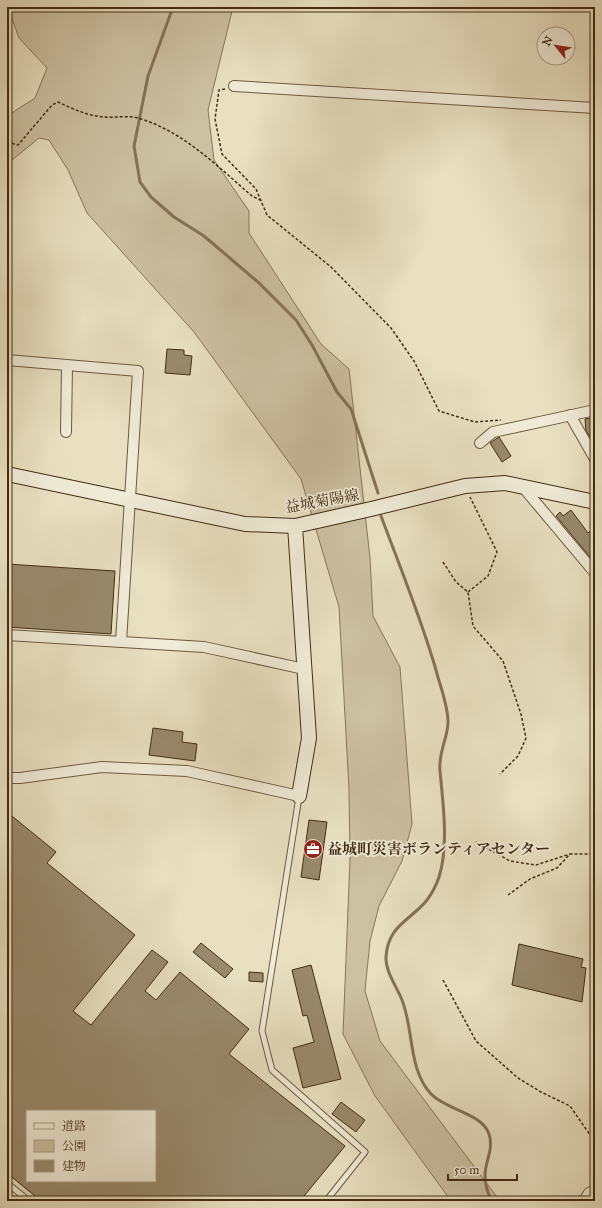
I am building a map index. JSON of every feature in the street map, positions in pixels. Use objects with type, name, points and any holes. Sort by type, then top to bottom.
[{"type":"main road","name":"益城菊陽線","points":[[7,474],[245,524],[295,526],[465,486],[505,483],[595,502]]},
{"type":"main road","points":[[295,526],[309,738],[299,796]]},
{"type":"street","points":[[234,86],[595,108]]},
{"type":"street","points":[[7,360],[138,371],[121,642]]},
{"type":"street","points":[[66,432],[67,365]]},
{"type":"street","points":[[480,443],[493,432],[595,410]]},
{"type":"street","points":[[570,415],[595,459]]},
{"type":"street","points":[[522,486],[595,573]]},
{"type":"street","points":[[7,635],[204,647],[304,669]]},
{"type":"street","points":[[7,778],[20,778],[102,767],[186,771],[299,796]]},
{"type":"street","points":[[584,1201],[589,1193],[595,1190]]},
{"type":"lane","points":[[299,796],[262,1031],[272,1070],[365,1152],[326,1201]]},
{"type":"lane","points":[[7,1183],[29,1201]]},
{"type":"path","points":[[234,86],[219,90],[215,119],[222,154],[256,189],[267,215],[331,267],[391,328],[414,361],[439,411],[475,422],[507,419]]},
{"type":"path","points":[[7,142],[18,145],[52,105],[58,102],[86,114],[104,117],[135,117],[156,123],[182,138],[252,196],[260,200]]},
{"type":"path","points":[[465,486],[497,552],[488,576],[468,592]]},
{"type":"path","points":[[443,562],[456,582],[468,592],[473,626],[503,661],[521,714],[526,738],[518,756],[500,774]]},
{"type":"path","points":[[476,842],[510,861],[536,865],[570,854],[595,854]]},
{"type":"path","points":[[508,895],[530,879],[557,868],[570,854]]},
{"type":"path","points":[[443,980],[476,1041],[518,1078],[541,1092],[570,1106],[595,1142]]},
{"type":"green space","points":[[8,7],[233,7],[208,110],[214,160],[249,211],[249,233],[321,344],[349,369],[370,558],[373,616],[400,667],[412,824],[402,861],[379,906],[370,941],[365,991],[380,1041],[500,1201],[451,1201],[375,1096],[343,1034],[350,859],[349,789],[339,607],[301,479],[194,332],[87,213],[68,170],[49,140],[39,138],[7,164],[7,116],[35,98],[47,68],[19,38]]},
{"type":"building","points":[[167,349],[184,350],[184,355],[192,356],[190,375],[165,373]]},
{"type":"building","points":[[595,417],[595,435],[591,438],[586,431],[585,419]]},
{"type":"building","points":[[499,437],[511,456],[502,462],[490,443]]},
{"type":"building","points":[[571,510],[588,533],[591,530],[595,535],[595,563],[556,516],[560,512],[563,516]]},
{"type":"building","points":[[7,564],[115,571],[111,634],[7,627]]},
{"type":"building","points":[[153,728],[183,732],[182,742],[197,744],[195,761],[149,755]]},
{"type":"building","points":[[7,812],[56,852],[47,863],[135,935],[73,1011],[91,1025],[152,950],[168,962],[145,991],[156,1000],[180,972],[249,1029],[229,1054],[345,1146],[300,1201],[41,1201],[7,1173]]},
{"type":"building","points":[[309,820],[327,822],[319,880],[301,877]]},
{"type":"building","points":[[201,943],[233,969],[225,978],[193,952]]},
{"type":"building","points":[[519,944],[583,959],[581,967],[586,968],[582,1002],[512,985]]},
{"type":"building","points":[[311,965],[341,1079],[303,1088],[293,1048],[314,1042],[307,1015],[303,1016],[292,970]]},
{"type":"building","points":[[249,972],[263,973],[263,982],[249,981]]},
{"type":"building","points":[[341,1102],[365,1120],[356,1132],[332,1114]]},
{"type":"waterway","points":[[173,7],[148,76],[134,146],[140,182],[151,197],[174,217],[204,236],[259,283],[296,320],[312,345],[337,392],[351,409],[378,493]]},
{"type":"waterway","points":[[381,516],[424,631],[448,716],[448,728],[440,758],[445,838],[439,877],[427,900],[395,930],[388,946],[386,962],[387,968],[406,1012],[412,1049],[418,1073],[424,1084],[431,1094],[445,1104],[472,1116],[479,1121],[489,1134],[490,1150],[485,1170],[485,1178],[488,1192],[492,1201]]},
{"type":"place","name":"益城町災害ボランティアセンター","points":[[313,849]]}]
